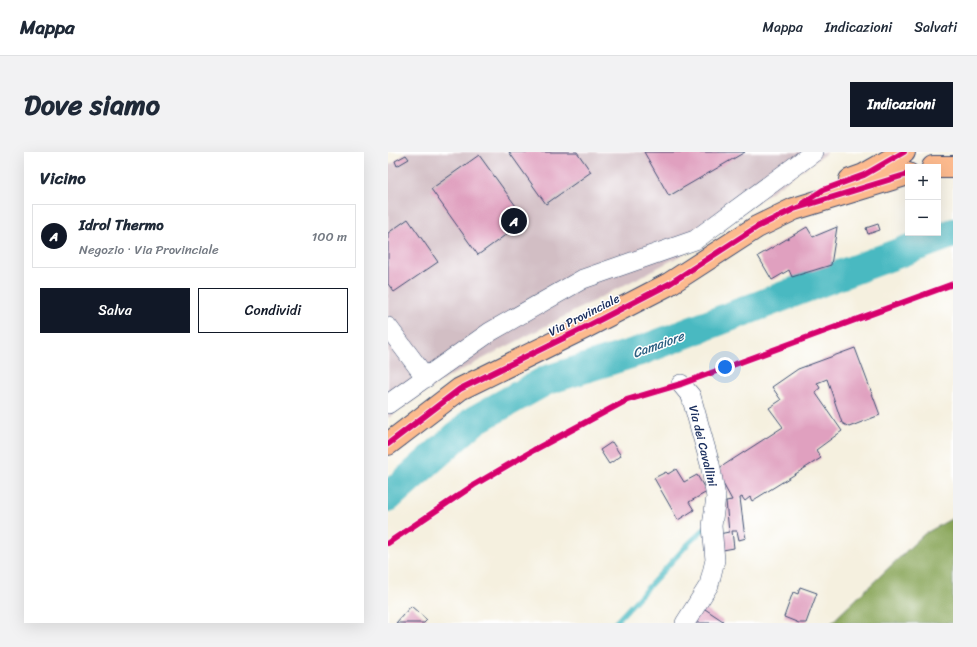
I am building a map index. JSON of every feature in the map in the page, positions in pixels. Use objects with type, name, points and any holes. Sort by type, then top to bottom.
[{"type":"main road","name":"Via Provinciale","points":[[388,444],[460,389],[669,284],[757,227],[794,209],[823,190],[864,175],[904,152]]},
{"type":"main road","points":[[941,167],[953,167]]},
{"type":"main road","name":"Via Provinciale","points":[[794,209],[905,175]]},
{"type":"street","points":[[388,404],[490,332],[583,280],[695,240],[814,152]]},
{"type":"street","points":[[388,327],[426,378]]},
{"type":"street","name":"Via dei Cavallini","points":[[682,384],[691,396],[710,464],[716,497],[712,526],[715,560],[709,585],[685,623]]},
{"type":"shaded area","points":[[406,152],[828,152],[680,256],[446,378],[388,418],[388,165],[395,162]]},
{"type":"green space","points":[[953,518],[953,623],[831,623],[924,534]]},
{"type":"building","points":[[509,152],[577,152],[591,172],[546,204]]},
{"type":"building","points":[[644,152],[745,152],[669,196]]},
{"type":"building","points":[[406,155],[409,159],[397,166],[395,161]]},
{"type":"building","points":[[479,155],[526,220],[478,255],[431,189]]},
{"type":"building","points":[[408,219],[438,262],[394,292],[388,284],[388,233]]},
{"type":"building","points":[[878,224],[880,230],[868,234],[866,228]]},
{"type":"building","points":[[807,227],[813,237],[837,227],[831,265],[792,277],[789,270],[772,280],[758,256]]},
{"type":"building","points":[[855,348],[880,415],[849,427],[842,423],[827,379],[817,383],[820,388],[815,392],[842,431],[816,450],[821,458],[752,501],[750,497],[745,501],[742,497],[740,498],[746,538],[739,540],[737,531],[732,531],[734,548],[723,550],[719,534],[729,532],[726,501],[732,500],[720,478],[722,477],[720,473],[721,467],[783,427],[769,408],[781,400],[772,387],[798,369]]},
{"type":"building","points":[[612,442],[621,456],[609,464],[600,450]]},
{"type":"building","points":[[676,469],[684,482],[697,475],[707,492],[689,502],[694,510],[678,520],[654,478],[666,472],[668,474]]},
{"type":"building","points":[[800,587],[817,593],[806,623],[799,623],[784,617],[793,592],[798,594]]},
{"type":"building","points":[[411,606],[427,620],[424,623],[396,623]]},
{"type":"building","points":[[702,607],[723,621],[722,623],[691,623]]},
{"type":"waterway","name":"Camaiore","points":[[388,497],[475,420],[547,380],[640,351],[953,233]]},
{"type":"waterway","points":[[615,623],[689,543],[704,529]]},
{"type":"cycle path","points":[[803,203],[823,190],[864,175],[904,152]]},
{"type":"cycle path","points":[[388,444],[460,389],[669,284],[757,227],[794,209],[905,175]]},
{"type":"cycle path","points":[[388,543],[474,485],[534,450],[627,400],[681,384],[953,284]]},
{"type":"place","name":"Idrol Thermo","points":[[514,221]]}]
